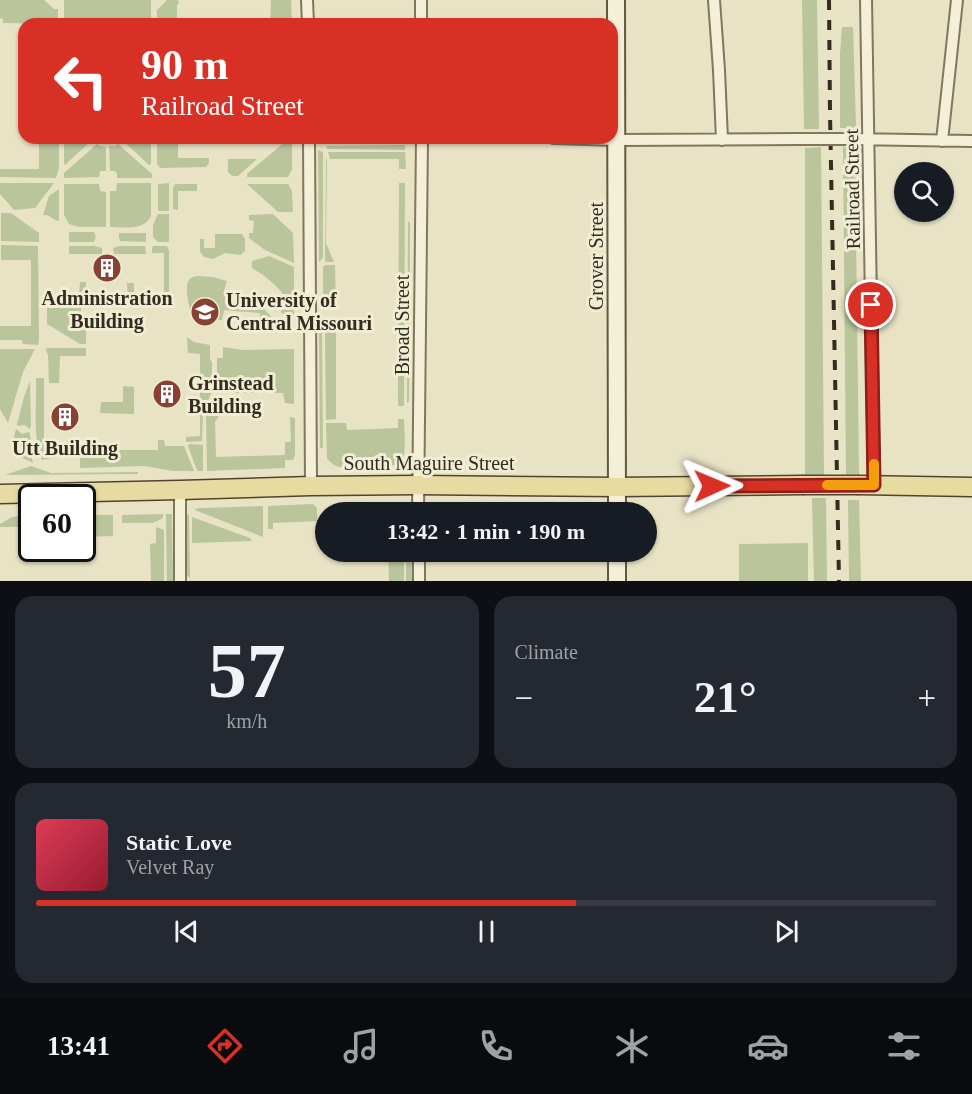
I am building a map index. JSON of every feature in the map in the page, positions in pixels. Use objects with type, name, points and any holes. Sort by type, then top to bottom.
[{"type":"main road","name":"South Maguire Street","points":[[0,494],[418,485],[616,488],[867,485],[972,488]]},
{"type":"street","points":[[307,0],[308,18]]},
{"type":"street","points":[[421,0],[421,18]]},
{"type":"street","name":"Grover Street","points":[[616,0],[616,18]]},
{"type":"street","points":[[714,0],[722,140]]},
{"type":"street","name":"Railroad Street","points":[[866,0],[869,140],[867,485]]},
{"type":"street","points":[[942,141],[957,0]]},
{"type":"street","points":[[618,140],[972,141]]},
{"type":"street","points":[[309,144],[311,486]]},
{"type":"street","name":"Broad Street","points":[[418,502],[422,144]]},
{"type":"street","name":"Grover Street","points":[[617,144],[617,502]]},
{"type":"street","points":[[180,490],[180,581]]},
{"type":"street","points":[[419,562],[419,581]]},
{"type":"street","points":[[617,562],[617,581]]},
{"type":"green space","points":[[0,0],[44,0],[54,9],[58,9],[58,18],[18,18],[18,23],[3,23],[3,19],[0,18]]},
{"type":"green space","points":[[64,0],[151,0],[151,18],[64,18]]},
{"type":"green space","points":[[167,0],[178,0],[177,18],[157,18],[157,10]]},
{"type":"green space","points":[[271,0],[291,0],[292,18],[270,18]]},
{"type":"green space","points":[[802,0],[817,0],[819,129],[804,129]]},
{"type":"green space","points":[[842,27],[853,27],[856,126],[852,128],[840,128]]},
{"type":"green space","points":[[39,144],[59,144],[59,168],[56,178],[0,177],[0,169],[39,169]]},
{"type":"green space","points":[[64,144],[88,144],[65,165]]},
{"type":"green space","points":[[97,144],[106,147],[106,171],[100,171],[99,177],[64,178],[64,173]]},
{"type":"green space","points":[[118,144],[152,174],[152,178],[117,178],[115,171],[110,171],[109,146]]},
{"type":"green space","points":[[126,144],[151,144],[151,164],[149,165]]},
{"type":"green space","points":[[157,144],[178,144],[178,158],[209,158],[206,167],[160,168],[157,164]]},
{"type":"green space","points":[[282,144],[292,144],[292,170],[288,177],[247,177],[247,174]]},
{"type":"green space","points":[[405,145],[405,150],[327,149],[326,146]]},
{"type":"green space","points":[[821,147],[824,475],[805,475],[805,148]]},
{"type":"green space","points":[[843,147],[855,148],[859,474],[846,475]]},
{"type":"green space","points":[[318,150],[323,152],[323,258],[319,262]]},
{"type":"green space","points":[[328,152],[405,152],[406,169],[399,169],[399,159],[330,159]]},
{"type":"green space","points":[[228,159],[257,159],[238,176],[232,176],[228,172]]},
{"type":"green space","points":[[326,159],[326,243],[334,262],[325,261]]},
{"type":"green space","points":[[0,183],[54,183],[35,208],[14,210],[0,194]]},
{"type":"green space","points":[[117,183],[151,183],[151,216],[144,224],[133,227],[110,227],[110,191],[116,191]]},
{"type":"green space","points":[[169,183],[169,211],[158,211],[158,184]]},
{"type":"green space","points":[[399,183],[405,183],[404,406],[398,406]]},
{"type":"green space","points":[[64,184],[99,184],[100,191],[106,192],[106,227],[79,227],[69,224],[64,215]]},
{"type":"green space","points":[[175,184],[197,184],[197,191],[178,191],[178,210],[173,209]]},
{"type":"green space","points":[[247,184],[288,184],[292,191],[293,212],[278,212]]},
{"type":"green space","points":[[59,189],[59,221],[43,215],[49,196]]},
{"type":"green space","points":[[1,213],[11,213],[39,233],[39,242],[1,241]]},
{"type":"green space","points":[[158,214],[169,214],[168,242],[158,242],[153,237],[153,225]]},
{"type":"green space","points":[[273,214],[293,233],[294,263],[265,250],[249,238],[249,233],[253,233],[254,221],[249,220],[249,215]]},
{"type":"green space","points":[[408,221],[410,223],[409,401],[407,403]]},
{"type":"green space","points":[[69,232],[94,232],[94,242],[69,242]]},
{"type":"green space","points":[[119,233],[146,233],[146,242],[120,241]]},
{"type":"green space","points":[[215,234],[242,234],[245,239],[245,251],[240,255],[225,253],[213,259],[204,257],[200,252],[200,239],[204,239],[204,248],[215,248]]},
{"type":"green space","points":[[1,245],[38,246],[38,345],[23,344],[22,340],[0,340],[0,326],[31,326],[31,260],[1,260]]},
{"type":"green space","points":[[69,246],[95,246],[102,248],[102,254],[69,254]]},
{"type":"green space","points":[[145,246],[146,254],[114,254],[113,248]]},
{"type":"green space","points":[[153,246],[167,246],[169,251],[169,298],[164,303],[162,297],[164,296],[164,253],[152,253]]},
{"type":"green space","points":[[269,256],[294,267],[294,315],[292,316],[281,312],[281,308],[289,303],[282,292],[252,268],[252,261]]},
{"type":"green space","points":[[335,265],[336,309],[327,309],[323,304],[323,267]]},
{"type":"green space","points":[[197,276],[227,281],[224,290],[251,310],[257,304],[261,305],[271,317],[270,322],[262,323],[260,313],[224,310],[222,320],[216,320],[215,310],[203,307],[200,315],[192,315],[187,285],[190,279]]},
{"type":"green space","points":[[80,282],[86,282],[86,299],[81,303],[81,316],[86,321],[86,344],[80,344],[47,324],[47,296],[79,296]]},
{"type":"green space","points":[[127,283],[134,283],[134,297],[159,297],[159,303],[134,304],[128,298]]},
{"type":"green space","points":[[319,330],[322,332],[323,448],[320,448]]},
{"type":"green space","points":[[336,330],[336,419],[326,420],[325,333]]},
{"type":"green space","points":[[187,337],[194,342],[210,345],[212,391],[203,412],[202,441],[186,442],[186,437],[200,436],[200,354],[188,353]]},
{"type":"green space","points":[[223,347],[243,350],[294,349],[294,404],[285,403],[283,393],[219,393],[217,390],[217,358],[223,358]]},
{"type":"green space","points":[[47,348],[86,348],[86,356],[60,356],[59,383],[49,383]]},
{"type":"green space","points":[[0,349],[35,349],[23,372],[8,423],[0,409]]},
{"type":"green space","points":[[36,378],[44,378],[44,449],[69,450],[67,455],[42,460],[36,431]]},
{"type":"green space","points":[[30,381],[31,427],[29,429],[25,425],[17,426],[17,424]]},
{"type":"green space","points":[[123,386],[134,387],[134,414],[100,413],[101,402],[123,402]]},
{"type":"green space","points":[[215,395],[215,403],[219,404],[219,416],[215,422],[216,457],[285,455],[285,442],[291,442],[290,417],[295,418],[293,460],[285,460],[285,468],[207,471],[206,414]]},
{"type":"green space","points":[[398,419],[404,419],[405,437],[404,456],[399,465],[339,467],[327,459],[326,423],[346,423],[347,430],[398,428]]},
{"type":"green space","points":[[16,429],[22,434],[30,433],[33,463],[12,453]]},
{"type":"green space","points":[[158,440],[164,440],[165,446],[184,446],[194,471],[173,471],[144,466],[80,468],[80,455],[88,456],[88,450],[158,450]]},
{"type":"green space","points":[[189,444],[203,445],[203,471],[198,471],[196,468]]},
{"type":"green space","points":[[31,466],[51,473],[138,472],[138,474],[5,475]]},
{"type":"green space","points":[[812,498],[826,498],[827,581],[814,581]]},
{"type":"green space","points":[[848,500],[859,500],[861,581],[849,581]]},
{"type":"green space","points":[[313,504],[315,521],[273,523],[273,529],[268,529],[268,506]]},
{"type":"green space","points":[[263,506],[263,537],[195,510],[200,508]]},
{"type":"green space","points":[[163,514],[163,518],[153,523],[122,523],[122,515]]},
{"type":"green space","points":[[166,514],[172,514],[173,581],[167,581]]},
{"type":"green space","points":[[185,514],[189,516],[190,578],[185,574]]},
{"type":"green space","points":[[96,515],[113,515],[113,536],[96,537]]},
{"type":"green space","points":[[18,516],[18,527],[0,527],[0,524]]},
{"type":"green space","points":[[192,517],[250,538],[252,541],[192,543]]},
{"type":"green space","points":[[156,527],[164,530],[164,581],[151,581],[150,544],[156,543]]},
{"type":"green space","points":[[808,543],[808,581],[739,581],[739,544]]},
{"type":"green space","points":[[388,562],[404,562],[404,581],[389,581]]},
{"type":"green space","points":[[406,562],[416,562],[416,581],[406,581]]},
{"type":"railway","points":[[829,0],[839,581]]},
{"type":"slow traffic","points":[[827,485],[874,485],[874,464]]},
{"type":"place","name":"Administration Building","points":[[107,268]]},
{"type":"place","name":"University of Central Missouri","points":[[205,312]]},
{"type":"place","name":"Grinstead Building","points":[[167,394]]},
{"type":"place","name":"Utt Building","points":[[65,417]]},
{"type":"route","points":[[712,486],[874,485],[871,305]]}]
